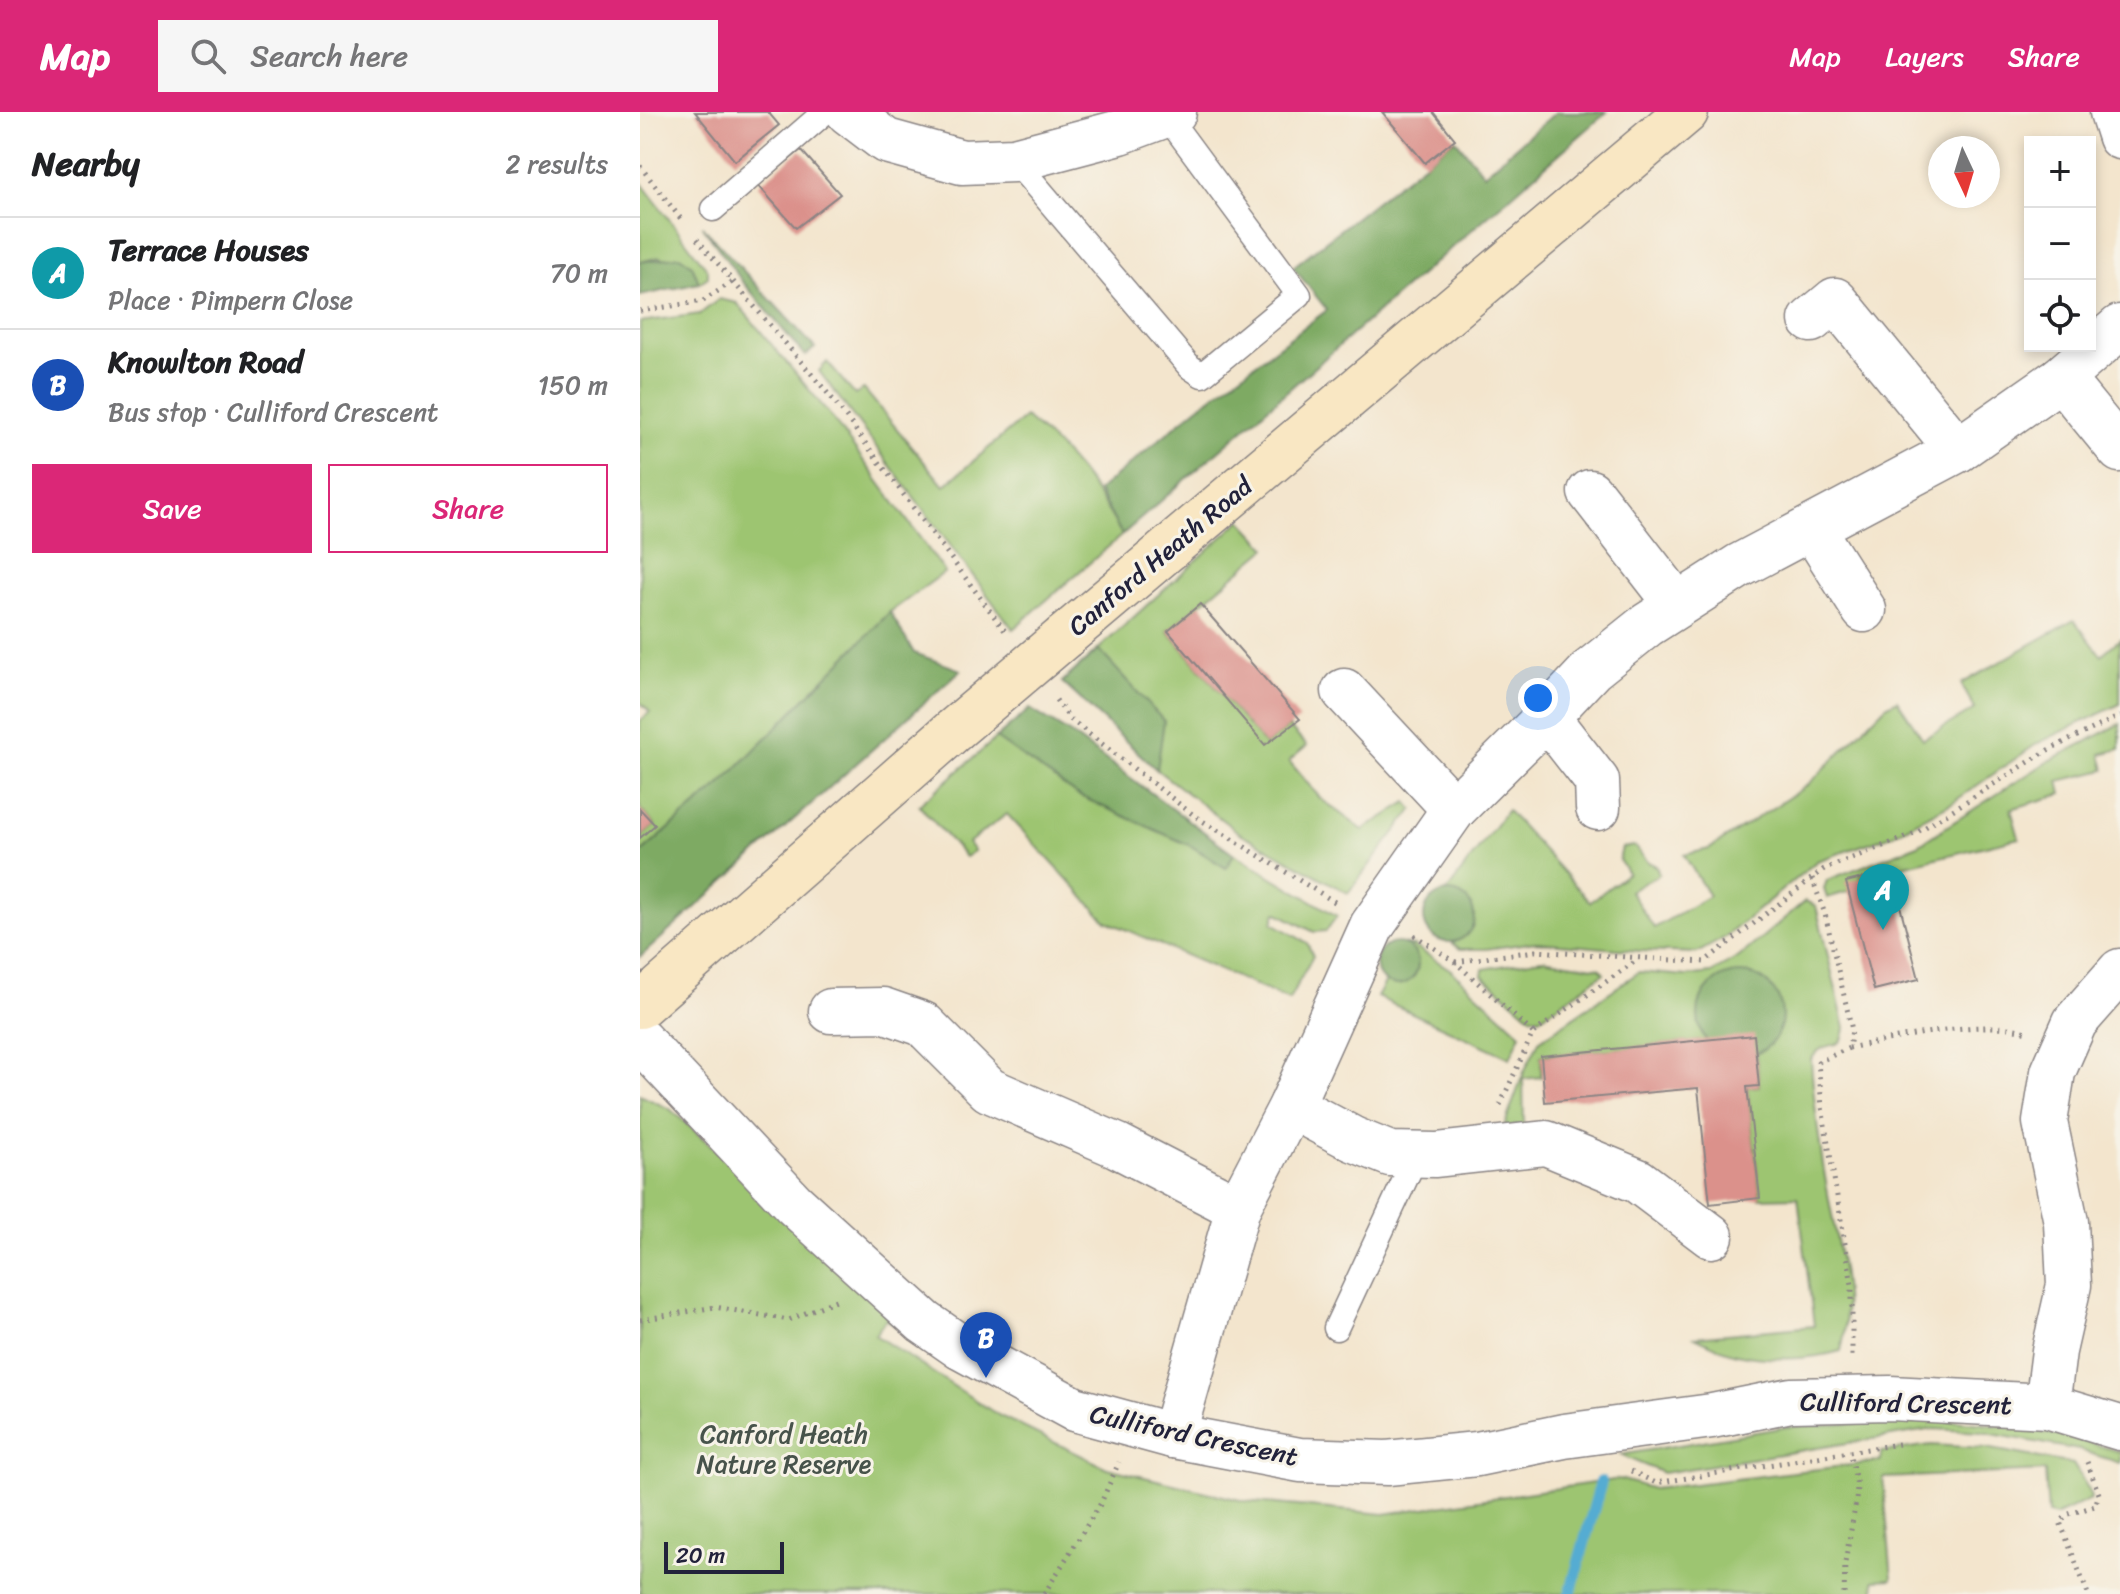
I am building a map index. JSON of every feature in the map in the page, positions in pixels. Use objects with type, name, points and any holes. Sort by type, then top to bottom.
[{"type":"main road","name":"Canford Heath Road","points":[[640,1006],[954,730],[1686,112]]},
{"type":"street","points":[[848,112],[886,141],[962,162],[1014,160],[1120,132],[1170,114]]},
{"type":"street","points":[[2112,112],[2120,137]]},
{"type":"street","points":[[1811,320],[1835,300],[1958,450]]},
{"type":"street","points":[[1173,1436],[1238,1208],[1291,1106],[1376,919],[1454,809],[1592,669],[1677,604],[1739,566],[1958,450],[2061,378],[2120,327]]},
{"type":"street","points":[[2061,378],[2120,450]]},
{"type":"street","points":[[1590,492],[1677,604]]},
{"type":"street","points":[[1812,528],[1864,610]]},
{"type":"street","points":[[1344,691],[1454,809]]},
{"type":"street","points":[[1547,717],[1597,781],[1598,808]]},
{"type":"street","points":[[2047,1406],[2054,1351],[2069,1285],[2066,1222],[2045,1122],[2053,1072],[2075,1022],[2120,971]]},
{"type":"street","points":[[831,1011],[883,1010],[923,1024],[989,1090],[1118,1146],[1238,1208]]},
{"type":"street","name":"Culliford Crescent","points":[[640,1040],[794,1204],[924,1322],[960,1347],[1074,1409],[1173,1436],[1300,1460],[1387,1463],[1477,1454],[1564,1436],[1712,1416],[1791,1400],[1890,1398],[2047,1406],[2120,1428]]},
{"type":"street","points":[[1291,1106],[1353,1139],[1390,1154],[1546,1143],[1638,1181],[1711,1236]]},
{"type":"lane","points":[[713,209],[825,112]]},
{"type":"lane","points":[[1014,160],[1190,367],[1202,375],[1299,295],[1170,114]]},
{"type":"lane","points":[[1336,1328],[1417,1154]]},
{"type":"path","points":[[640,311],[703,301],[732,282],[831,397],[1005,631]]},
{"type":"path","points":[[1053,696],[1070,719],[1196,817],[1455,962],[1533,1033]]},
{"type":"path","points":[[1455,962],[1535,951],[1704,962],[1824,869],[1916,833],[2048,750],[2120,716]]},
{"type":"path","points":[[1812,878],[1825,914],[1852,1030],[1849,1048]]},
{"type":"path","points":[[1480,1150],[1533,1033],[1638,960]]},
{"type":"path","points":[[1852,1358],[1852,1285],[1822,1107],[1818,1062],[1849,1048],[1959,1028],[2017,1028],[2065,1045]]},
{"type":"path","points":[[640,1320],[715,1307],[789,1320],[829,1301],[846,1298]]},
{"type":"path","points":[[1044,1594],[1101,1503],[1121,1458],[1173,1436]]},
{"type":"path","points":[[1844,1594],[1845,1563],[1857,1485],[1849,1452]]},
{"type":"path","points":[[2085,1457],[2099,1494],[2095,1506],[2069,1514],[2060,1522],[2088,1594]]},
{"type":"green space","points":[[1556,112],[1607,112],[1122,535],[1098,491],[1197,408],[1327,310],[1293,267],[1455,139],[1484,174]]},
{"type":"green space","points":[[640,181],[708,270],[708,277],[699,283],[692,265],[659,257],[640,262]]},
{"type":"green space","points":[[702,226],[815,348],[805,356],[742,281]]},
{"type":"green space","points":[[680,256],[692,265],[699,283],[640,296],[640,262]]},
{"type":"green space","points":[[719,299],[737,303],[827,411],[945,572],[890,612],[721,784],[640,854],[640,838],[655,825],[640,809],[640,721],[650,712],[640,702],[640,322],[700,314]]},
{"type":"green space","points":[[827,362],[855,395],[864,389],[944,486],[1025,417],[1055,443],[1080,471],[1122,535],[1013,629],[819,371]]},
{"type":"green space","points":[[1241,520],[1267,548],[1168,631],[1265,745],[1289,727],[1307,746],[1289,761],[1321,799],[1363,830],[1407,802],[1413,809],[1348,893],[1238,832],[1157,770],[1062,682]]},
{"type":"green space","points":[[890,612],[914,653],[961,670],[640,957],[640,854],[721,784]]},
{"type":"green space","points":[[2074,620],[2101,655],[2120,639],[2120,704],[2038,743],[1952,803],[1892,835],[1817,861],[1724,938],[1697,953],[1536,942],[1460,949],[1425,921],[1507,810],[1590,902],[1628,873],[1619,860],[1622,848],[1634,846],[1648,862],[1656,866],[1659,874],[1630,891],[1654,928],[1709,896],[1684,855],[1709,849],[1808,785],[1886,706],[1897,700],[1923,739],[1975,709],[1961,684]]},
{"type":"green space","points":[[1099,650],[1164,721],[1157,770],[1062,682]]},
{"type":"green space","points":[[1030,709],[1072,735],[1234,854],[1337,916],[1326,931],[1314,932],[1276,912],[1273,923],[1307,943],[1313,956],[1289,1000],[1106,921],[1007,814],[968,843],[974,851],[965,857],[919,805]]},
{"type":"green space","points":[[1030,709],[1072,735],[1234,854],[1226,868],[1191,846],[1077,795],[996,738]]},
{"type":"green space","points":[[2120,724],[2120,749],[2101,754],[2105,770],[2059,781],[2062,794],[2011,809],[2019,838],[1861,876],[1864,887],[1827,898],[1824,889],[1827,880],[1918,845],[2047,762]]},
{"type":"green space","points":[[1449,892],[1467,899],[1474,917],[1467,935],[1449,942],[1431,935],[1424,917],[1431,899]]},
{"type":"green space","points":[[1805,901],[1816,906],[1845,1028],[1840,1042],[1821,1049],[1811,1059],[1821,1151],[1843,1278],[1846,1315],[1841,1351],[1802,1358],[1761,1358],[1731,1353],[1695,1337],[1814,1326],[1798,1197],[1760,1198],[1747,1087],[1759,1086],[1754,1036],[1541,1056],[1541,1077],[1523,1079],[1524,1125],[1504,1127],[1524,1072],[1539,1041],[1639,972],[1687,976],[1711,973],[1739,957]]},
{"type":"green space","points":[[1397,943],[1412,949],[1418,964],[1412,979],[1397,985],[1382,979],[1376,964],[1382,949]]},
{"type":"green space","points":[[1407,945],[1414,946],[1451,970],[1521,1034],[1510,1058],[1377,997]]},
{"type":"green space","points":[[1542,959],[1600,968],[1604,973],[1540,1018],[1530,1016],[1482,975],[1483,969]]},
{"type":"green space","points":[[1740,973],[1763,980],[1775,992],[1782,1015],[1775,1038],[1763,1050],[1740,1057],[1717,1050],[1705,1038],[1698,1015],[1705,992],[1717,980]]},
{"type":"green space","name":"Canford Heath Nature Reserve","points":[[640,1095],[670,1109],[848,1267],[902,1331],[886,1319],[875,1335],[998,1415],[1107,1468],[1244,1501],[1384,1514],[1620,1479],[1653,1489],[1852,1465],[1881,1461],[1881,1452],[1931,1445],[1986,1448],[2073,1464],[2091,1499],[2055,1516],[2048,1514],[2045,1471],[1883,1478],[1892,1579],[1874,1580],[1875,1594],[640,1594]]},
{"type":"green space","points":[[1929,1419],[2002,1426],[2073,1439],[2120,1452],[2120,1463],[2079,1450],[1981,1432],[1934,1429],[1663,1473],[1620,1455],[1786,1427]]},
{"type":"building","points":[[695,112],[768,112],[779,125],[735,161]]},
{"type":"building","points":[[1382,112],[1433,112],[1455,139],[1425,163]]},
{"type":"building","points":[[801,150],[840,194],[796,228],[758,185]]},
{"type":"building","points":[[1200,604],[1300,719],[1265,745],[1168,631]]},
{"type":"building","points":[[640,809],[655,825],[640,838]]},
{"type":"building","points":[[1891,871],[1919,979],[1874,990],[1846,882]]},
{"type":"building","points":[[1754,1035],[1759,1086],[1747,1087],[1760,1198],[1710,1204],[1698,1088],[1545,1102],[1541,1056]]},
{"type":"waterway","points":[[1570,1594],[1601,1482]]},
{"type":"place","name":"Terrace Houses","points":[[1883,930]]},
{"type":"place","name":"Knowlton Road","points":[[986,1378]]}]
